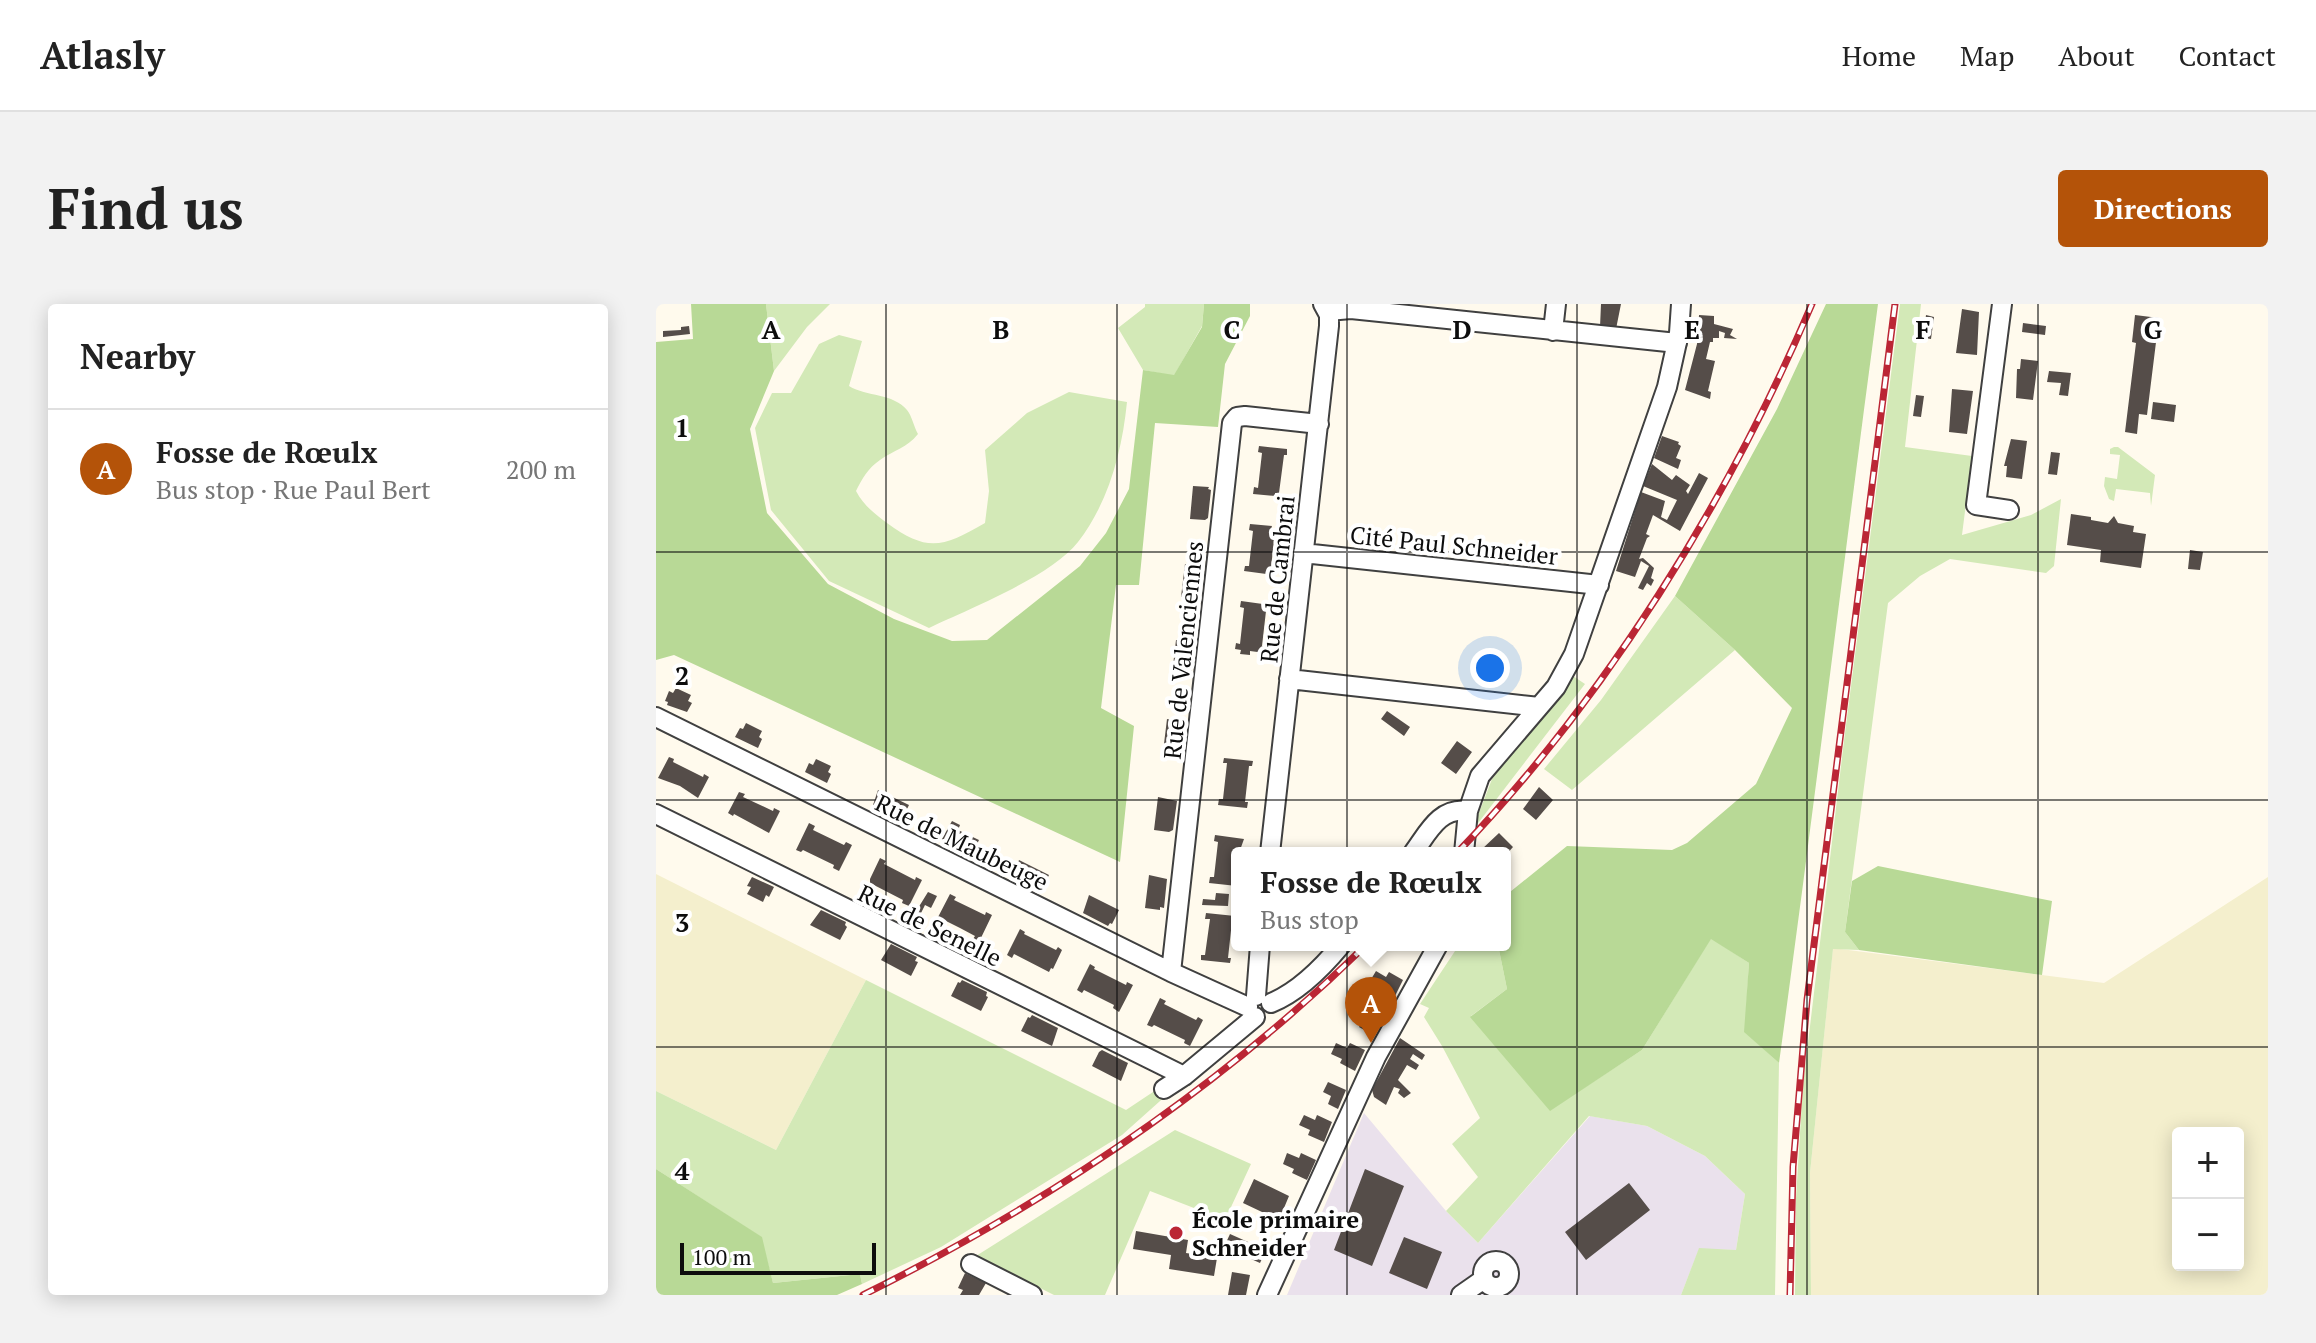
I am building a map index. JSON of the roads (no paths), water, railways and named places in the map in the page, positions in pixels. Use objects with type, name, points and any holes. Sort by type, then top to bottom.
[{"type":"street","points":[[1553,331],[1556,304]]},
{"type":"street","points":[[1465,847],[1468,811],[1475,784],[1485,768],[1556,687],[1570,663],[1663,401],[1677,343],[1681,304]]},
{"type":"street","points":[[2002,304],[1976,505],[2009,510]]},
{"type":"street","points":[[1325,308],[1677,343]]},
{"type":"street","name":"Rue de Cambrai","points":[[1271,847],[1329,326],[1325,308]]},
{"type":"street","name":"Rue de Valenciennes","points":[[1171,972],[1232,423],[1237,417],[1245,416],[1319,424]]},
{"type":"street","name":"Cité Paul Schneider","points":[[1303,553],[1599,585]]},
{"type":"street","points":[[1289,679],[1539,707]]},
{"type":"street","name":"Rue de Maubeuge","points":[[656,717],[1171,972],[1257,1006]]},
{"type":"street","points":[[1418,847],[1442,815],[1453,810],[1468,811]]},
{"type":"street","name":"Rue de Senelle","points":[[656,814],[1184,1076]]},
{"type":"street","points":[[1257,1006],[1260,951]]},
{"type":"street","points":[[1164,1089],[1184,1076],[1257,1006],[1282,998],[1335,951]]},
{"type":"street","points":[[1267,1295],[1383,1043],[1435,951]]},
{"type":"street","points":[[1278,1295],[1328,1165]]},
{"type":"street","points":[[971,1264],[1032,1295]]},
{"type":"street","points":[[1461,1295],[1484,1279]]},
{"type":"railway","points":[[1462,847],[1564,730],[1659,594],[1742,451],[1812,304]]},
{"type":"railway","points":[[1790,1295],[1793,1167],[1807,1000],[1895,304]]},
{"type":"railway","points":[[863,1295],[998,1222],[1128,1140],[1252,1047],[1360,951]]},
{"type":"place","name":"Fosse de Rœulx","points":[[1371,1043]]},
{"type":"place","name":"École primaire Schneider","points":[[1176,1233]]}]
